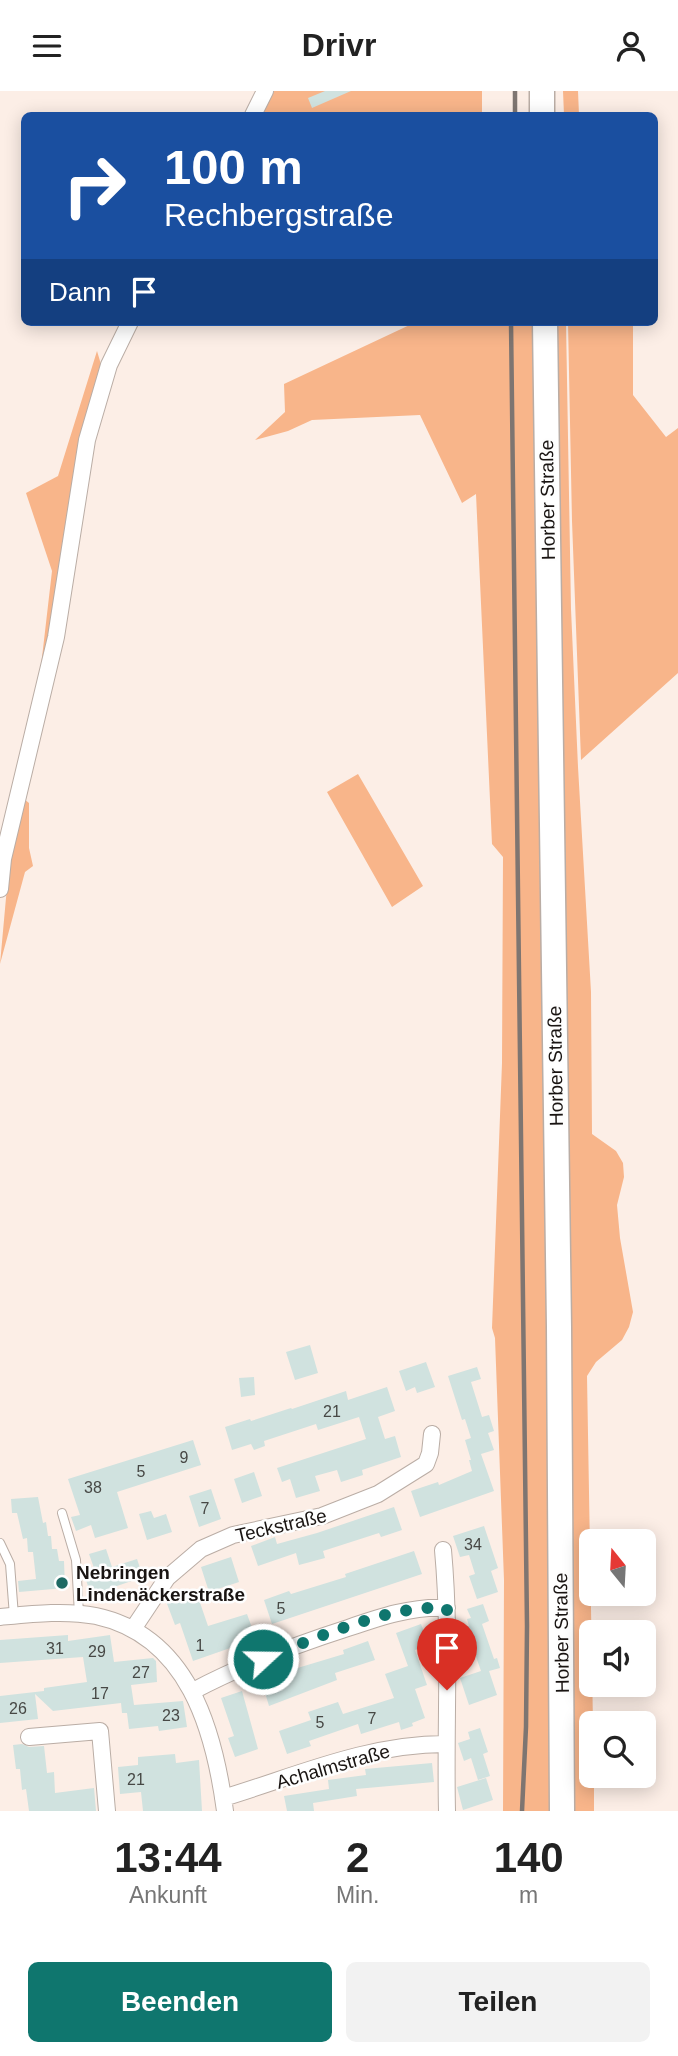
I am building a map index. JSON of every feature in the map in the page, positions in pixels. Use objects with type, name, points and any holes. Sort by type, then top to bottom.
[{"type":"main road","points":[[542,91],[542,112]]},
{"type":"main road","name":"Horber Straße","points":[[545,326],[559,1327],[562,1811]]},
{"type":"street","points":[[254,112],[265,91]]},
{"type":"street","points":[[0,889],[3,859],[58,625],[87,440],[109,365],[128,326]]},
{"type":"street","name":"Teckstraße","points":[[133,1629],[167,1578],[201,1549],[233,1535],[322,1516],[378,1494],[426,1465],[432,1434]]},
{"type":"street","points":[[443,1551],[447,1608],[447,1811]]},
{"type":"street","points":[[193,1691],[263,1659],[333,1632],[412,1609],[447,1608]]},
{"type":"street","points":[[7,1616],[96,1616],[133,1629],[166,1656],[193,1691],[202,1714],[224,1805]]},
{"type":"street","points":[[29,1737],[100,1731],[107,1811]]},
{"type":"street","name":"Achalmstraße","points":[[224,1805],[358,1755],[407,1746],[445,1744]]},
{"type":"lane","points":[[62,1513],[76,1560],[79,1614]]},
{"type":"lane","points":[[0,1543],[10,1565],[7,1616]]},
{"type":"shaded area","points":[[274,91],[482,91],[482,112],[264,112]]},
{"type":"shaded area","points":[[563,91],[578,91],[579,112],[564,112]]},
{"type":"shaded area","points":[[407,326],[566,326],[571,609],[591,992],[592,1134],[616,1151],[623,1163],[624,1177],[617,1205],[633,1312],[622,1340],[596,1362],[587,1376],[590,1529],[579,1529],[579,1607],[591,1607],[591,1620],[579,1620],[579,1697],[593,1697],[593,1711],[579,1711],[579,1788],[594,1788],[594,1811],[503,1811],[504,1580],[495,1338],[492,1328],[502,1063],[503,857],[492,844],[476,494],[462,503],[420,415],[312,420],[288,431],[255,440],[285,412],[284,384]]},
{"type":"shaded area","points":[[568,326],[633,326],[633,395],[666,437],[678,428],[678,673],[581,760]]},
{"type":"shaded area","points":[[97,351],[103,371],[62,581],[41,666],[52,571],[26,493],[58,476]]},
{"type":"shaded area","points":[[358,774],[423,886],[392,907],[327,792]]},
{"type":"shaded area","points":[[24,799],[29,803],[29,848],[33,866],[25,872],[0,964],[10,854]]},
{"type":"building","points":[[325,91],[351,91],[312,108],[308,98]]},
{"type":"building","points":[[310,1345],[318,1373],[295,1380],[286,1352]]},
{"type":"building","points":[[426,1362],[435,1387],[417,1393],[415,1387],[406,1391],[399,1371]]},
{"type":"building","points":[[477,1367],[481,1379],[471,1382],[482,1417],[489,1415],[494,1431],[488,1433],[494,1450],[481,1454],[494,1491],[420,1517],[411,1491],[438,1482],[439,1485],[472,1471],[465,1440],[471,1438],[465,1419],[462,1420],[448,1376]]},
{"type":"building","points":[[254,1377],[255,1395],[241,1397],[239,1378]]},
{"type":"building","points":[[387,1387],[395,1411],[378,1417],[385,1439],[395,1436],[401,1457],[362,1470],[363,1475],[341,1482],[337,1470],[315,1476],[320,1491],[296,1498],[290,1479],[282,1482],[277,1468],[366,1439],[359,1417],[318,1430],[316,1424],[264,1441],[265,1446],[254,1450],[251,1444],[232,1450],[225,1427],[346,1391],[348,1400]]},
{"type":"building","points":[[193,1440],[201,1465],[117,1492],[128,1528],[95,1538],[91,1525],[76,1531],[71,1517],[80,1515],[68,1479]]},
{"type":"building","points":[[254,1472],[262,1496],[242,1503],[234,1479]]},
{"type":"building","points":[[211,1489],[221,1519],[199,1527],[189,1496]]},
{"type":"building","points":[[38,1497],[43,1523],[46,1522],[48,1536],[51,1536],[52,1549],[57,1549],[59,1561],[64,1561],[65,1588],[19,1592],[18,1581],[36,1579],[33,1552],[28,1552],[27,1538],[23,1539],[17,1513],[12,1513],[11,1499]]},
{"type":"building","points":[[394,1507],[402,1530],[381,1537],[379,1533],[323,1551],[325,1558],[299,1565],[296,1553],[258,1566],[251,1546],[275,1537],[277,1544]]},
{"type":"building","points":[[151,1511],[154,1518],[166,1514],[172,1532],[147,1540],[139,1514]]},
{"type":"building","points":[[484,1526],[498,1568],[491,1571],[498,1592],[477,1599],[469,1576],[475,1574],[469,1555],[460,1557],[453,1536]]},
{"type":"building","points":[[106,1549],[112,1567],[137,1559],[143,1577],[91,1595],[83,1571],[94,1568],[89,1554]]},
{"type":"building","points":[[414,1551],[422,1574],[272,1624],[264,1600],[346,1577],[345,1574]]},
{"type":"building","points":[[231,1557],[239,1582],[209,1592],[201,1567]]},
{"type":"building","points":[[196,1591],[208,1626],[247,1614],[256,1639],[193,1661],[180,1623],[175,1625],[166,1601]]},
{"type":"building","points":[[483,1604],[489,1621],[482,1624],[494,1659],[497,1658],[500,1668],[489,1671],[497,1695],[469,1705],[460,1678],[481,1671],[473,1648],[468,1650],[461,1628],[469,1626],[467,1619],[471,1618],[467,1609]]},
{"type":"building","points":[[421,1624],[429,1645],[415,1650],[427,1685],[415,1689],[425,1718],[401,1730],[399,1722],[361,1734],[358,1724],[309,1741],[311,1746],[287,1754],[279,1731],[311,1720],[308,1712],[338,1702],[343,1714],[394,1698],[385,1674],[408,1666],[396,1633]]},
{"type":"building","points":[[68,1635],[68,1641],[110,1635],[114,1662],[153,1658],[156,1661],[157,1682],[131,1685],[134,1705],[183,1701],[187,1727],[159,1731],[158,1726],[129,1729],[127,1713],[122,1713],[121,1703],[53,1711],[35,1694],[38,1719],[0,1723],[0,1696],[87,1682],[83,1657],[0,1663],[0,1640]]},
{"type":"building","points":[[368,1641],[375,1660],[335,1673],[337,1680],[269,1706],[261,1679],[344,1654],[343,1650]]},
{"type":"building","points":[[242,1691],[258,1749],[235,1757],[228,1738],[234,1736],[221,1698]]},
{"type":"building","points":[[480,1728],[488,1752],[483,1754],[490,1776],[478,1780],[471,1758],[464,1761],[458,1743],[470,1739],[468,1732]]},
{"type":"building","points":[[22,1744],[29,1747],[44,1746],[47,1773],[54,1772],[55,1793],[94,1788],[96,1811],[29,1811],[26,1789],[22,1790],[20,1769],[16,1769],[13,1745]]},
{"type":"building","points":[[175,1754],[176,1763],[199,1760],[202,1811],[143,1811],[141,1792],[120,1794],[118,1767],[138,1765],[138,1757]]},
{"type":"building","points":[[432,1763],[434,1782],[356,1789],[357,1796],[313,1803],[314,1811],[287,1811],[284,1796],[329,1789],[328,1780],[366,1775],[365,1769]]},
{"type":"building","points":[[486,1778],[493,1800],[463,1810],[457,1787]]},
{"type":"railway","points":[[515,91],[515,112]]},
{"type":"railway","points":[[511,326],[527,1626],[522,1811]]},
{"type":"place","name":"Nebringen Lindenäckerstraße","points":[[62,1583]]},
{"type":"route","points":[[263,1659],[333,1632],[405,1611],[447,1608],[447,1690]]}]
